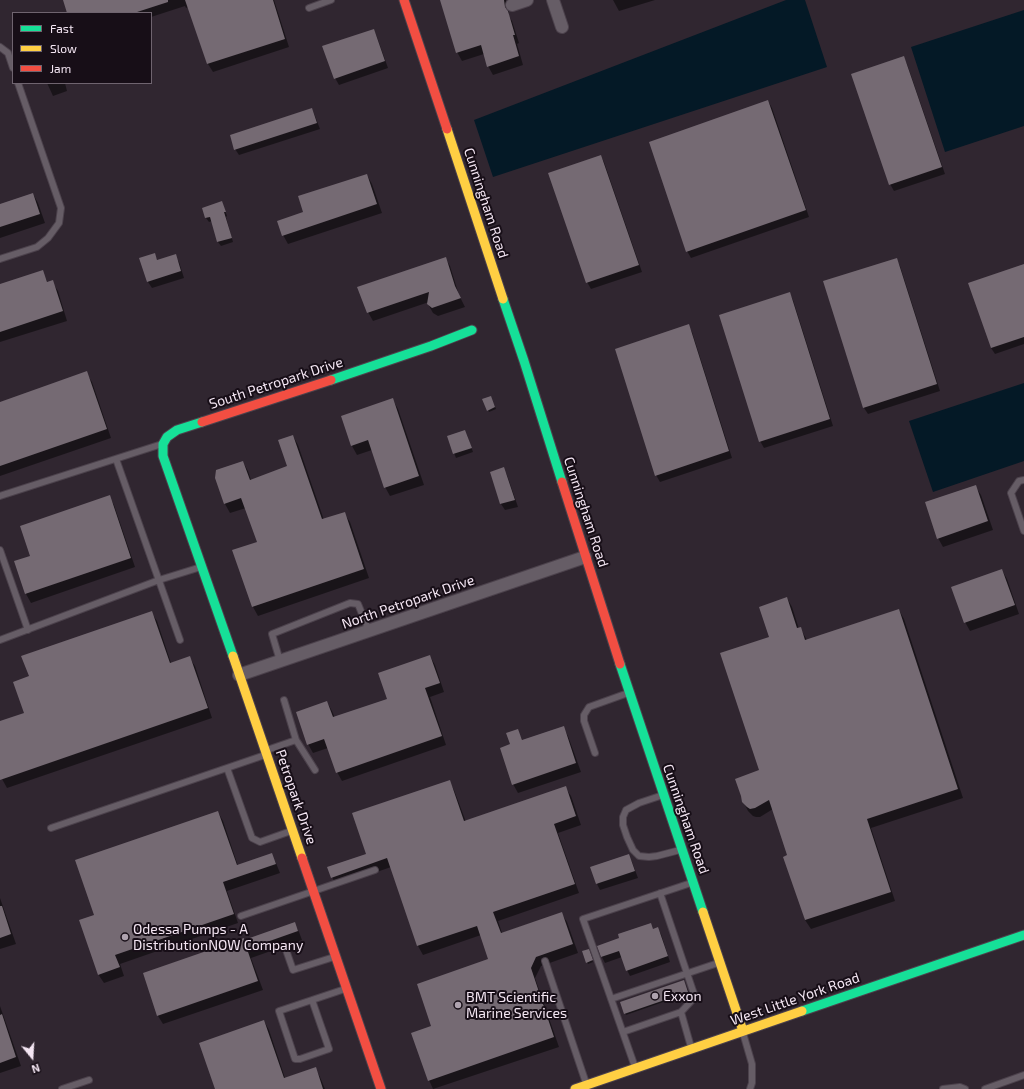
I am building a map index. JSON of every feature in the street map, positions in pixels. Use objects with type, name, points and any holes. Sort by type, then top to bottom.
[{"type":"street","name":"Cunningham Road","points":[[404,0],[521,353],[585,557],[681,849],[743,1031]]},
{"type":"street","points":[[512,5],[527,0]]},
{"type":"street","points":[[553,0],[562,27]]},
{"type":"street","name":"South Petropark Drive","points":[[163,444],[167,437],[177,430],[431,346],[472,330]]},
{"type":"street","name":"Petropark Drive","points":[[163,444],[163,456],[381,1089]]},
{"type":"street","name":"North Petropark Drive","points":[[239,675],[585,557]]},
{"type":"street","name":"West Little York Road","points":[[575,1089],[1024,935]]},
{"type":"lane","points":[[309,8],[331,0]]},
{"type":"lane","points":[[0,48],[8,53],[12,65]]},
{"type":"lane","points":[[0,259],[37,247],[48,238],[59,223],[61,208],[18,84]]},
{"type":"lane","points":[[0,496],[163,444]]},
{"type":"lane","points":[[116,459],[180,640]]},
{"type":"lane","points":[[1024,480],[1019,481],[1011,493],[1024,531]]},
{"type":"lane","points":[[0,550],[28,630]]},
{"type":"lane","points":[[0,640],[159,580],[202,566]]},
{"type":"lane","points":[[280,661],[272,634],[350,603],[358,604],[369,631]]},
{"type":"lane","points":[[595,753],[584,721],[584,715],[589,707],[630,692]]},
{"type":"lane","points":[[284,700],[296,740],[315,770]]},
{"type":"lane","points":[[51,828],[227,768],[296,740]]},
{"type":"lane","points":[[227,768],[252,838],[260,842],[293,831]]},
{"type":"lane","points":[[663,794],[639,803],[626,810],[623,821],[626,837],[633,850],[639,856],[657,856],[681,849]]},
{"type":"lane","points":[[241,916],[375,870]]},
{"type":"lane","points":[[636,1068],[583,919],[693,882]]},
{"type":"lane","points":[[623,1032],[681,1012],[695,997],[660,893]]},
{"type":"lane","points":[[286,950],[293,970],[336,956]]},
{"type":"lane","points":[[545,961],[587,1085]]},
{"type":"lane","points":[[611,999],[720,962]]},
{"type":"lane","points":[[312,1000],[330,1049],[300,1059],[295,1059],[279,1011],[346,988]]},
{"type":"lane","points":[[681,1012],[692,1049]]},
{"type":"lane","points":[[743,1031],[752,1064],[752,1083],[750,1089]]},
{"type":"lane","points":[[985,1089],[1024,1075]]},
{"type":"lane","points":[[62,1089],[89,1080]]},
{"type":"lane","points":[[943,1089],[965,1089]]},
{"type":"water","points":[[786,0],[805,0],[827,67],[493,177],[474,120]]},
{"type":"water","points":[[1024,10],[1024,126],[945,152],[911,47]]},
{"type":"water","points":[[1024,383],[1024,461],[933,492],[909,421]]},
{"type":"building","points":[[63,0],[168,0],[168,2],[137,12],[67,12]]},
{"type":"building","points":[[185,0],[273,0],[285,39],[207,64]]},
{"type":"building","points":[[440,0],[504,0],[515,35],[513,35],[519,56],[487,67],[481,45],[456,53]]},
{"type":"building","points":[[374,29],[385,61],[334,79],[322,46]]},
{"type":"building","points":[[904,56],[942,167],[889,185],[851,74]]},
{"type":"building","points":[[768,100],[806,210],[686,252],[649,142]]},
{"type":"building","points":[[312,108],[317,123],[234,150],[230,135]]},
{"type":"building","points":[[601,155],[639,265],[586,283],[548,173]]},
{"type":"building","points":[[367,174],[377,204],[282,236],[277,221],[303,212],[298,196]]},
{"type":"building","points":[[33,193],[40,214],[0,227],[0,204]]},
{"type":"building","points":[[222,201],[232,238],[217,242],[210,217],[205,218],[202,208]]},
{"type":"building","points":[[155,253],[157,260],[176,254],[181,271],[147,282],[139,258]]},
{"type":"building","points":[[446,257],[455,286],[461,298],[432,308],[427,304],[429,292],[367,313],[357,287]]},
{"type":"building","points":[[897,258],[937,384],[863,408],[823,281]]},
{"type":"building","points":[[1024,264],[1024,337],[991,348],[968,283]]},
{"type":"building","points":[[43,270],[47,282],[53,280],[63,311],[0,332],[0,284]]},
{"type":"building","points":[[790,292],[830,419],[759,442],[719,315]]},
{"type":"building","points":[[689,324],[729,451],[655,476],[615,349]]},
{"type":"building","points":[[87,371],[107,429],[0,466],[0,402]]},
{"type":"building","points":[[491,396],[495,407],[487,411],[482,399]]},
{"type":"building","points":[[393,398],[419,476],[384,488],[368,440],[351,446],[341,416]]},
{"type":"building","points":[[465,430],[472,448],[453,454],[447,436]]},
{"type":"building","points":[[293,435],[322,519],[345,512],[364,569],[252,607],[232,550],[257,542],[241,498],[224,504],[215,478],[216,470],[243,461],[250,480],[287,466],[278,440]]},
{"type":"building","points":[[504,467],[515,500],[500,504],[490,472]]},
{"type":"building","points":[[976,485],[988,521],[937,539],[925,502]]},
{"type":"building","points":[[110,495],[131,558],[25,594],[14,561],[30,556],[20,526]]},
{"type":"building","points":[[1002,569],[1015,605],[964,623],[951,587]]},
{"type":"building","points":[[787,597],[797,628],[801,627],[805,640],[899,609],[958,789],[867,819],[891,892],[805,920],[783,857],[787,855],[769,800],[755,808],[750,809],[742,802],[735,779],[759,770],[720,653],[769,637],[759,607]]},
{"type":"building","points":[[152,611],[170,663],[190,656],[208,708],[0,780],[0,721],[24,713],[13,682],[29,676],[21,656]]},
{"type":"building","points":[[430,655],[440,683],[425,688],[442,736],[336,773],[324,739],[307,745],[296,712],[327,701],[333,717],[387,699],[378,673]]},
{"type":"building","points":[[564,726],[576,763],[512,785],[500,748],[510,744],[506,733],[518,729],[522,740]]},
{"type":"building","points":[[450,780],[464,821],[566,786],[576,816],[554,824],[575,884],[493,912],[501,933],[562,912],[573,944],[536,957],[531,968],[554,1037],[428,1081],[411,1033],[431,1026],[417,984],[488,959],[477,926],[417,946],[387,858],[331,878],[327,867],[366,854],[352,813]]},
{"type":"building","points":[[218,811],[237,865],[272,853],[276,864],[223,882],[234,914],[115,955],[120,967],[98,975],[79,920],[94,915],[75,860]]},
{"type":"building","points":[[629,854],[635,871],[596,884],[590,867]]},
{"type":"building","points":[[0,906],[2,906],[11,934],[0,938]]},
{"type":"building","points":[[295,922],[298,931],[247,949],[258,981],[157,1016],[143,973]]},
{"type":"building","points":[[651,923],[653,929],[658,927],[668,956],[626,971],[619,951],[601,957],[597,946],[619,938],[618,934]]},
{"type":"building","points":[[589,949],[593,960],[586,963],[582,951]]},
{"type":"building","name":"Exxon","points":[[684,980],[688,992],[624,1014],[620,1002]]},
{"type":"building","points":[[2,1014],[16,1057],[0,1063],[0,1015]]},
{"type":"building","points":[[264,1020],[284,1078],[316,1067],[323,1089],[215,1089],[199,1043]]},
{"type":"traffic: fast","points":[[503,299],[562,482]]},
{"type":"traffic: fast","points":[[331,380],[431,346],[472,330]]},
{"type":"traffic: fast","points":[[202,422],[177,430],[167,437],[163,444],[163,456],[233,656]]},
{"type":"traffic: fast","points":[[620,664],[703,912]]},
{"type":"traffic: fast","points":[[802,1011],[1024,935]]},
{"type":"traffic: slow","points":[[447,129],[503,299]]},
{"type":"traffic: slow","points":[[233,656],[302,858]]},
{"type":"traffic: slow","points":[[703,912],[743,1031]]},
{"type":"traffic: slow","points":[[575,1089],[802,1011]]},
{"type":"traffic: jam","points":[[404,0],[447,129]]},
{"type":"traffic: jam","points":[[202,422],[331,380]]},
{"type":"traffic: jam","points":[[562,482],[620,664]]},
{"type":"traffic: jam","points":[[302,858],[381,1089]]},
{"type":"place","name":"Odessa Pumps - A DistributionNOW Company","points":[[125,937]]},
{"type":"place","name":"Exxon","points":[[655,996]]},
{"type":"place","name":"BMT Scientific Marine Services","points":[[458,1005]]}]
